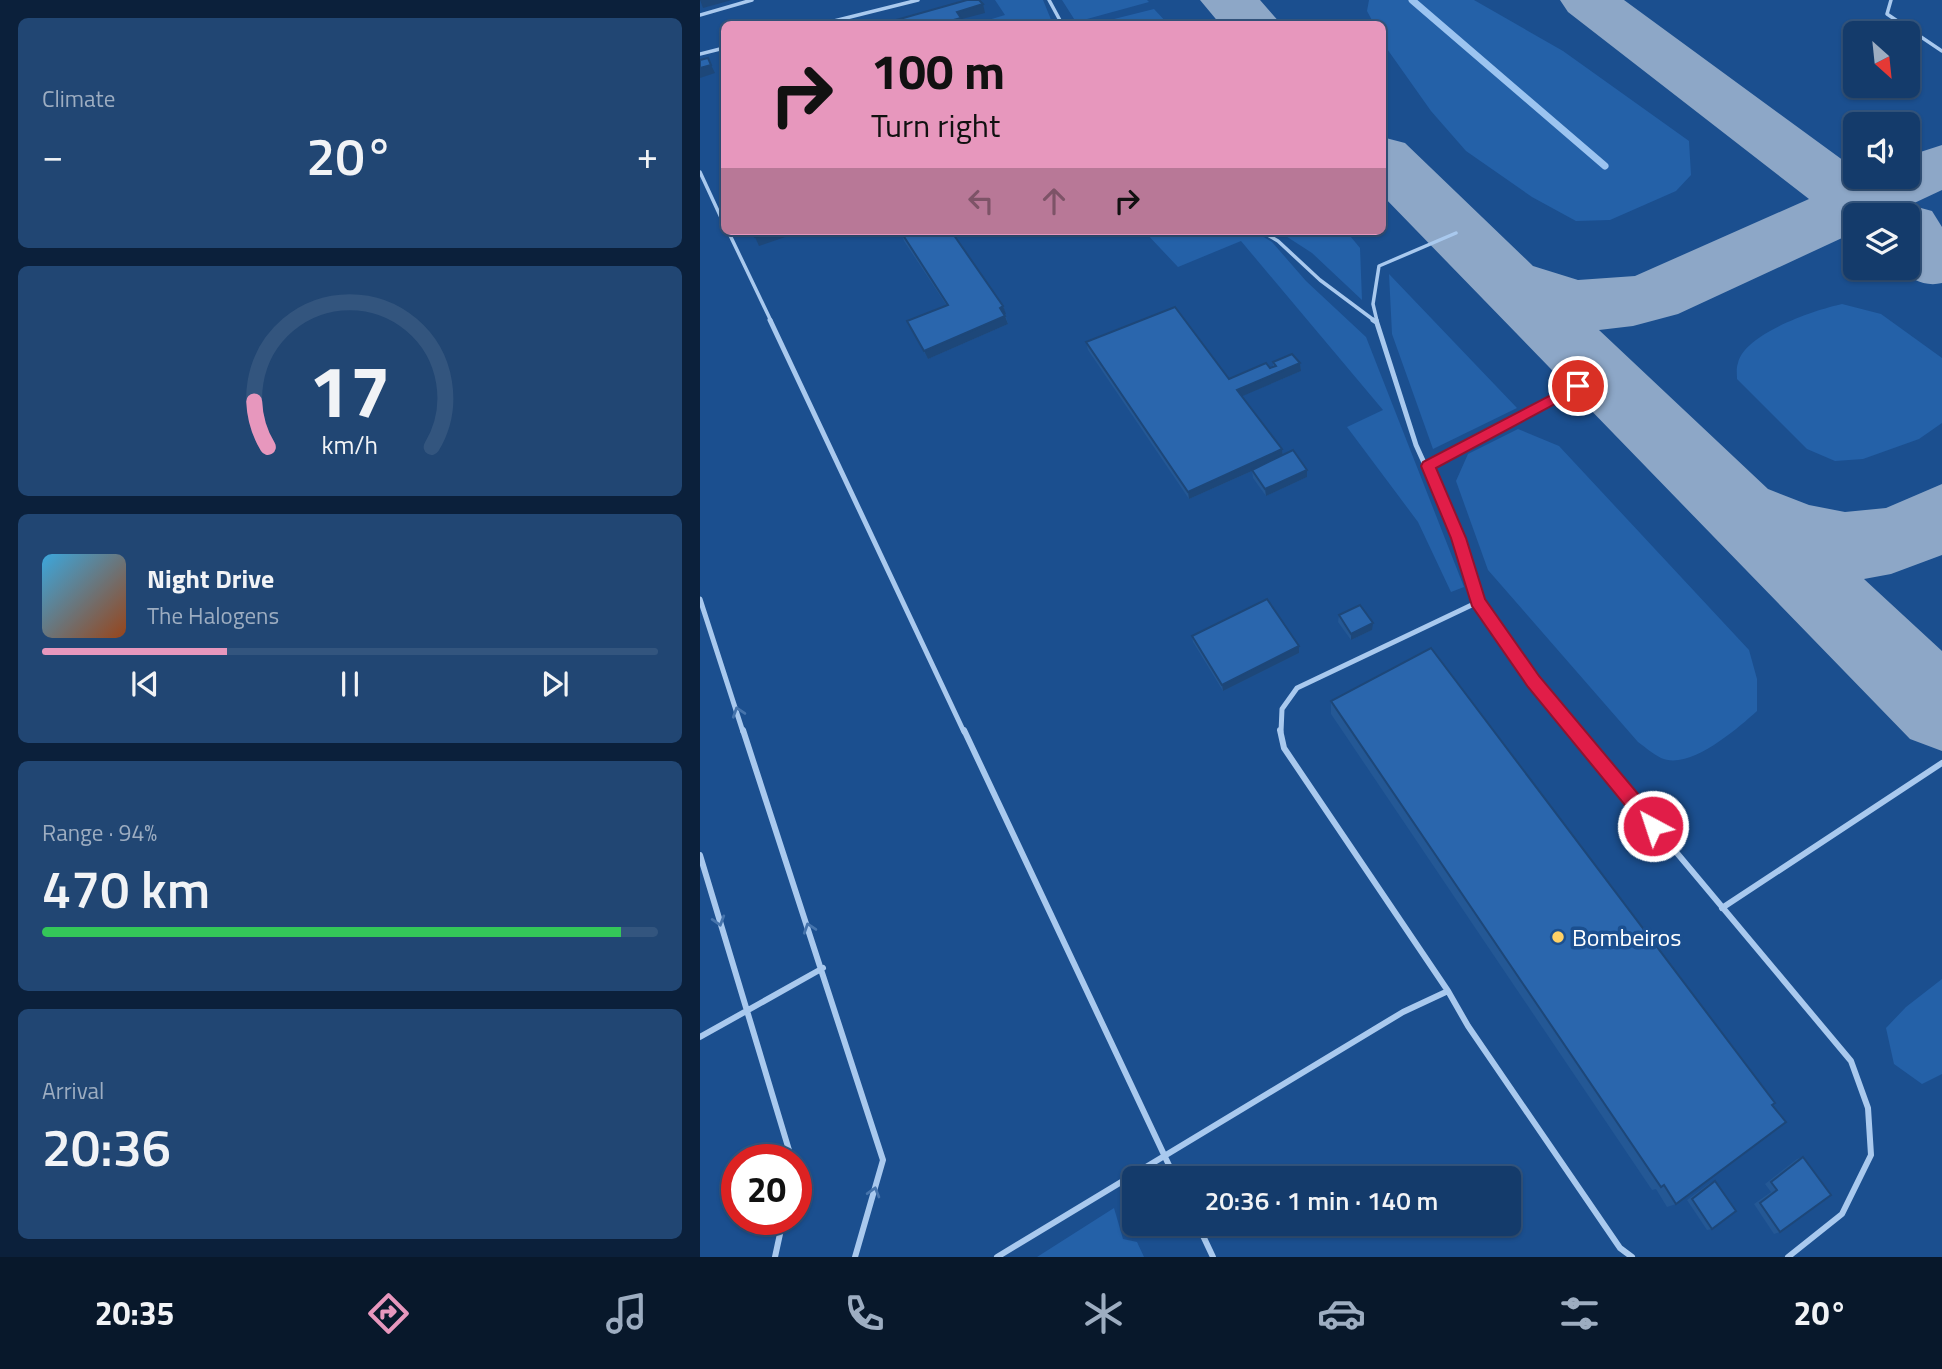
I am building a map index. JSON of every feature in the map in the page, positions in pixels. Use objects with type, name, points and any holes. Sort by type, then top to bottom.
[{"type":"lane","points":[[700,15],[752,0]]},
{"type":"lane","points":[[834,21],[918,0]]},
{"type":"lane","points":[[1049,0],[1060,21]]},
{"type":"lane","points":[[1891,0],[1887,14],[1942,51]]},
{"type":"lane","points":[[700,54],[721,49]]},
{"type":"lane","points":[[700,172],[721,218]]},
{"type":"lane","points":[[1457,233],[1379,266],[1373,304],[1416,445],[1428,466],[1458,538],[1478,602],[1533,681],[1851,1061],[1868,1108],[1871,1154],[1842,1214],[1788,1257]]},
{"type":"lane","points":[[730,235],[1169,1166]]},
{"type":"lane","points":[[1268,235],[1377,323]]},
{"type":"lane","points":[[1428,466],[1600,375]]},
{"type":"lane","points":[[700,598],[823,968],[883,1160],[855,1257]]},
{"type":"lane","points":[[1478,602],[1297,688],[1283,703],[1277,723],[1284,748],[1448,991],[1468,1026],[1620,1248],[1632,1257]]},
{"type":"lane","points":[[1722,908],[1942,763]]},
{"type":"lane","points":[[700,855],[787,1144]]},
{"type":"lane","points":[[700,1037],[823,968]]},
{"type":"lane","points":[[997,1257],[1403,1012],[1448,991]]},
{"type":"lane","points":[[775,1257],[780,1235]]},
{"type":"lane","points":[[1203,1236],[1213,1257]]},
{"type":"shaded area","points":[[995,0],[1043,0],[1052,21],[985,21],[1005,15]]},
{"type":"shaded area","points":[[1062,0],[1149,2],[1080,21],[1075,21]]},
{"type":"shaded area","points":[[1369,0],[1474,0],[1563,51],[1689,141],[1691,175],[1676,191],[1610,220],[1576,221],[1532,197],[1466,151],[1431,111],[1386,47],[1386,21],[1372,21],[1367,11]]},
{"type":"shaded area","points":[[1154,9],[1165,21],[1106,21]]},
{"type":"shaded area","points":[[1148,235],[1261,235],[1272,242],[1306,281],[1366,337],[1464,587],[1451,592],[1418,522],[1347,427],[1383,410],[1241,241],[1178,267]]},
{"type":"shaded area","points":[[1284,235],[1349,235],[1360,248],[1362,300],[1312,253]]},
{"type":"shaded area","points":[[1389,274],[1517,408],[1433,449],[1392,334]]},
{"type":"shaded area","points":[[1842,304],[1881,314],[1942,358],[1942,423],[1919,439],[1863,459],[1835,461],[1807,449],[1737,379],[1737,369],[1743,352],[1767,333],[1799,317]]},
{"type":"shaded area","points":[[1518,429],[1559,446],[1749,650],[1757,679],[1757,711],[1712,746],[1685,759],[1672,760],[1661,758],[1638,742],[1488,570],[1456,481],[1468,454]]},
{"type":"shaded area","points":[[1942,979],[1942,1074],[1922,1084],[1894,1064],[1886,1028],[1906,1007]]},
{"type":"shaded area","points":[[1114,1208],[1123,1239],[1137,1242],[1144,1257],[1037,1257]]},
{"type":"building","points":[[967,0],[979,0],[983,4],[957,12],[961,18],[950,21],[893,21]]},
{"type":"building","points":[[708,58],[711,65],[700,68],[700,60]]},
{"type":"building","points":[[903,235],[954,235],[1003,306],[1000,308],[1005,316],[924,351],[907,321],[948,305]]},
{"type":"building","points":[[1175,307],[1229,379],[1266,363],[1270,368],[1276,366],[1273,362],[1292,354],[1300,363],[1237,390],[1282,449],[1188,492],[1086,342]]},
{"type":"building","points":[[1293,450],[1307,470],[1265,489],[1252,470]]},
{"type":"building","points":[[1267,599],[1299,646],[1222,685],[1192,636]]},
{"type":"building","points":[[1360,605],[1373,623],[1351,634],[1339,615]]},
{"type":"building","name":"Bombeiros","points":[[1431,648],[1775,1103],[1772,1105],[1786,1122],[1676,1204],[1664,1185],[1661,1187],[1331,701]]},
{"type":"building","points":[[1803,1157],[1831,1195],[1780,1232],[1760,1203],[1777,1190],[1771,1182]]},
{"type":"building","points":[[1715,1181],[1736,1211],[1712,1229],[1692,1199]]},
{"type":"waterway","points":[[1412,0],[1605,166]]},
{"type":"taxiway","points":[[1228,0],[1249,21]]},
{"type":"taxiway","points":[[1588,0],[1857,203]]},
{"type":"taxiway","points":[[1386,161],[1508,283]]},
{"type":"taxiway","points":[[1859,203],[1942,165]]},
{"type":"taxiway","points":[[1508,283],[1544,297],[1578,304],[1633,302],[1653,297],[1843,210]]},
{"type":"taxiway","points":[[1920,247],[1933,262]]},
{"type":"taxiway","points":[[1508,283],[1942,710]]},
{"type":"taxiway","points":[[1748,515],[1800,536],[1845,546],[1891,540],[1942,517]]},
{"type":"place","name":"Bombeiros","points":[[1558,937]]},
{"type":"route","points":[[1578,386],[1428,466],[1458,538],[1478,602],[1533,681],[1653,826]]}]
